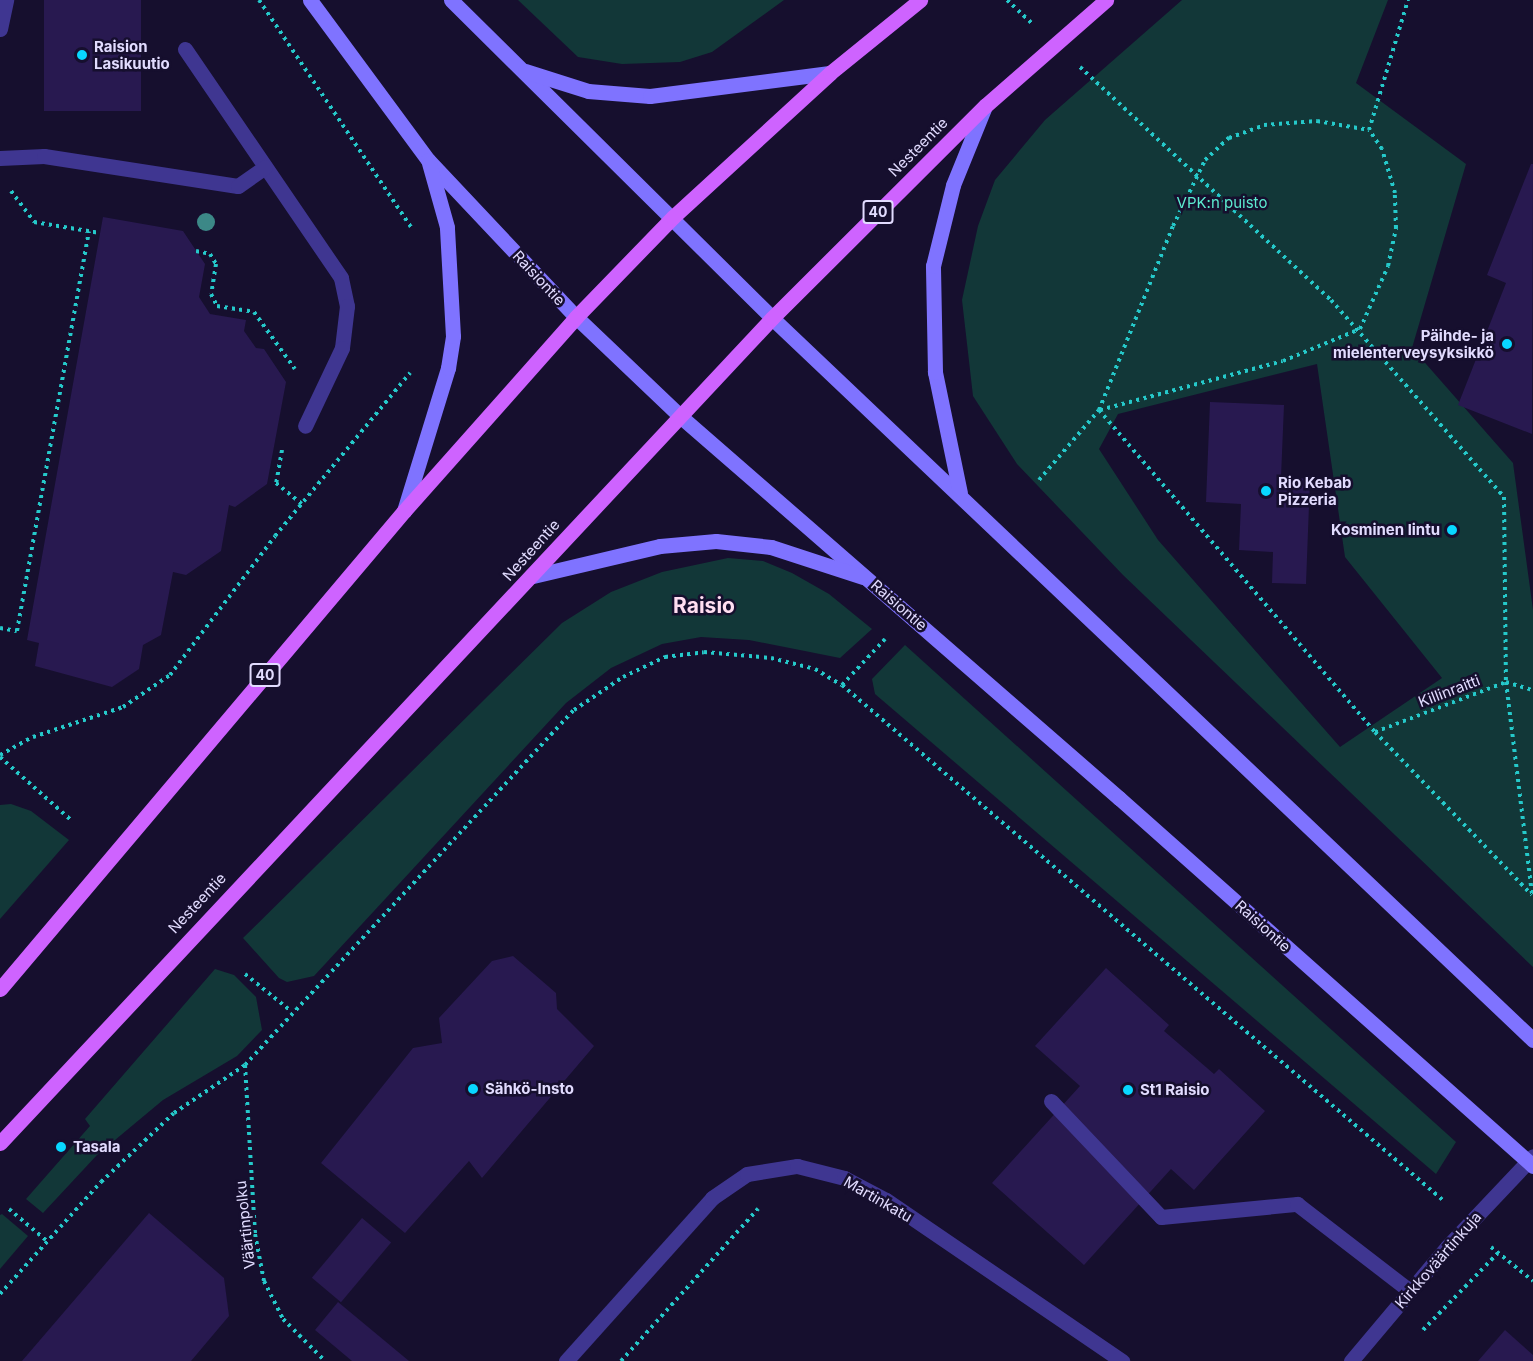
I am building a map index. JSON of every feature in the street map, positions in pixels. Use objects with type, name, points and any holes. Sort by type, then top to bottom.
[{"type":"main road","name":"Raisiontie","points":[[310,0],[428,160],[576,317],[680,416],[870,579],[1531,1161]]},
{"type":"main road","points":[[451,0],[673,217],[772,318],[960,493],[1533,1040]]},
{"type":"main road","name":"40","points":[[0,989],[404,511],[576,317],[673,217],[830,74],[920,0]]},
{"type":"main road","name":"Nesteentie","points":[[0,1143],[772,318],[985,106],[1106,0]]},
{"type":"main road","points":[[521,70],[588,91],[650,96],[830,74]]},
{"type":"main road","points":[[960,493],[935,372],[933,266],[953,185],[985,106]]},
{"type":"main road","points":[[404,511],[448,368],[453,336],[447,227],[428,160]]},
{"type":"main road","points":[[533,576],[660,546],[716,541],[771,547],[870,579]]},
{"type":"street","points":[[0,29],[6,0]]},
{"type":"street","points":[[185,49],[341,278],[347,306],[342,348],[305,426]]},
{"type":"street","points":[[0,158],[44,156],[238,186],[265,167]]},
{"type":"street","points":[[1051,1101],[1161,1217],[1297,1204],[1410,1291]]},
{"type":"street","name":"Kirkkoväärtinkuja","points":[[1351,1361],[1469,1223],[1531,1161]]},
{"type":"street","name":"Martinkatu","points":[[567,1361],[712,1198],[747,1174],[797,1166],[844,1178],[886,1200],[1122,1361]]},
{"type":"path","points":[[260,0],[415,237]]},
{"type":"path","points":[[1007,0],[1042,32]]},
{"type":"path","points":[[1369,130],[1408,0]]},
{"type":"path","points":[[1077,65],[1331,300],[1359,329],[1504,497],[1506,682],[1533,895]]},
{"type":"path","points":[[1039,480],[1099,410],[1173,226],[1205,160],[1229,138],[1264,125],[1317,121],[1369,130],[1382,148],[1395,193],[1396,228],[1388,266],[1359,329],[1283,361],[1099,410]]},
{"type":"path","points":[[7,185],[33,222],[100,233]]},
{"type":"path","points":[[0,628],[17,631],[89,231]]},
{"type":"path","points":[[196,251],[210,254],[216,264],[211,294],[217,306],[254,312],[296,371],[294,382]]},
{"type":"path","points":[[72,821],[0,756],[33,737],[123,707],[170,675],[414,364]]},
{"type":"path","points":[[1099,410],[1375,732],[1533,895]]},
{"type":"path","points":[[284,438],[276,483],[302,504]]},
{"type":"path","points":[[842,685],[885,639]]},
{"type":"path","points":[[0,1294],[47,1241],[174,1113],[245,1065],[291,1011],[574,710],[623,677],[665,657],[704,652],[771,658],[815,669],[842,685],[1469,1223],[1498,1253],[1533,1281]]},
{"type":"path","points":[[1506,682],[1533,690]]},
{"type":"path","name":"Killinraitti","points":[[1375,732],[1506,682]]},
{"type":"path","points":[[245,974],[291,1011]]},
{"type":"path","name":"Väärtinpolku","points":[[245,1065],[255,1233],[264,1281],[283,1319],[325,1361]]},
{"type":"path","points":[[621,1361],[797,1166]]},
{"type":"path","points":[[9,1209],[47,1241]]},
{"type":"path","points":[[1418,1336],[1498,1253]]},
{"type":"green space","points":[[518,0],[784,0],[712,52],[680,62],[622,64],[578,57]]},
{"type":"green space","name":"VPK:n puisto","points":[[1182,0],[1388,0],[1356,83],[1466,164],[1412,348],[1513,463],[1533,610],[1533,967],[1123,575],[1017,464],[973,396],[962,300],[978,226],[995,180],[1045,120]],"holes":[[[1317,364],[1345,557],[1442,678],[1340,747],[1158,540],[1099,449],[1118,414]]]},
{"type":"green space","points":[[728,558],[763,561],[792,573],[829,594],[872,629],[840,658],[749,640],[701,637],[662,644],[611,668],[566,703],[314,976],[287,982],[279,978],[243,938],[562,623],[611,592],[662,572]]},
{"type":"green space","points":[[905,645],[1456,1142],[1436,1174],[875,694],[872,679]]},
{"type":"green space","points":[[11,804],[31,811],[69,840],[0,919],[0,805]]},
{"type":"green space","points":[[215,969],[234,975],[256,997],[262,1030],[237,1056],[163,1100],[97,1155],[43,1213],[26,1199],[90,1126],[85,1119]]},
{"type":"green space","points":[[2,1214],[28,1236],[0,1269],[0,1215]]},
{"type":"building","name":"Raision Lasikuutio","points":[[44,0],[141,0],[141,111],[44,111]]},
{"type":"building","name":"Päihde- ja mielenterveysyksikkö","points":[[1531,164],[1533,164],[1532,434],[1458,405],[1506,283],[1487,275]]},
{"type":"building","points":[[103,217],[183,231],[205,264],[199,297],[210,314],[246,320],[244,331],[256,348],[264,349],[286,382],[267,484],[235,507],[229,505],[221,551],[186,575],[173,572],[161,635],[143,645],[139,669],[112,687],[35,666],[39,643],[27,640]]},
{"type":"building","name":"Rio Kebab Pizzeria","points":[[1210,402],[1284,405],[1281,477],[1310,479],[1306,584],[1272,583],[1273,552],[1239,550],[1241,504],[1206,502]]},
{"type":"building","points":[[513,956],[556,993],[557,1009],[594,1046],[482,1178],[469,1161],[405,1233],[321,1163],[413,1048],[442,1043],[439,1018],[492,961]]},
{"type":"building","points":[[1106,968],[1169,1025],[1164,1031],[1214,1074],[1219,1069],[1265,1111],[1194,1190],[1171,1169],[1084,1265],[992,1183],[1080,1086],[1035,1046]]},
{"type":"building","points":[[149,1213],[224,1278],[229,1316],[191,1361],[22,1361]]},
{"type":"building","points":[[362,1218],[391,1242],[341,1302],[312,1278]]},
{"type":"building","points":[[338,1302],[409,1361],[352,1361],[315,1330]]},
{"type":"building","points":[[1505,1330],[1533,1355],[1533,1361],[1478,1361]]},
{"type":"place","name":"Raision Lasikuutio","points":[[82,55]]},
{"type":"place","name":"Päihde- ja mielenterveysyksikkö","points":[[1507,344]]},
{"type":"place","name":"Rio Kebab Pizzeria","points":[[1266,491]]},
{"type":"place","name":"Kosminen lintu","points":[[1452,530]]},
{"type":"place","name":"Sähkö-Insto","points":[[473,1089]]},
{"type":"place","name":"St1 Raisio","points":[[1128,1090]]},
{"type":"place","name":"Tasala","points":[[61,1147]]},
{"type":"district","name":"Raisio","points":[[704,606]]}]
